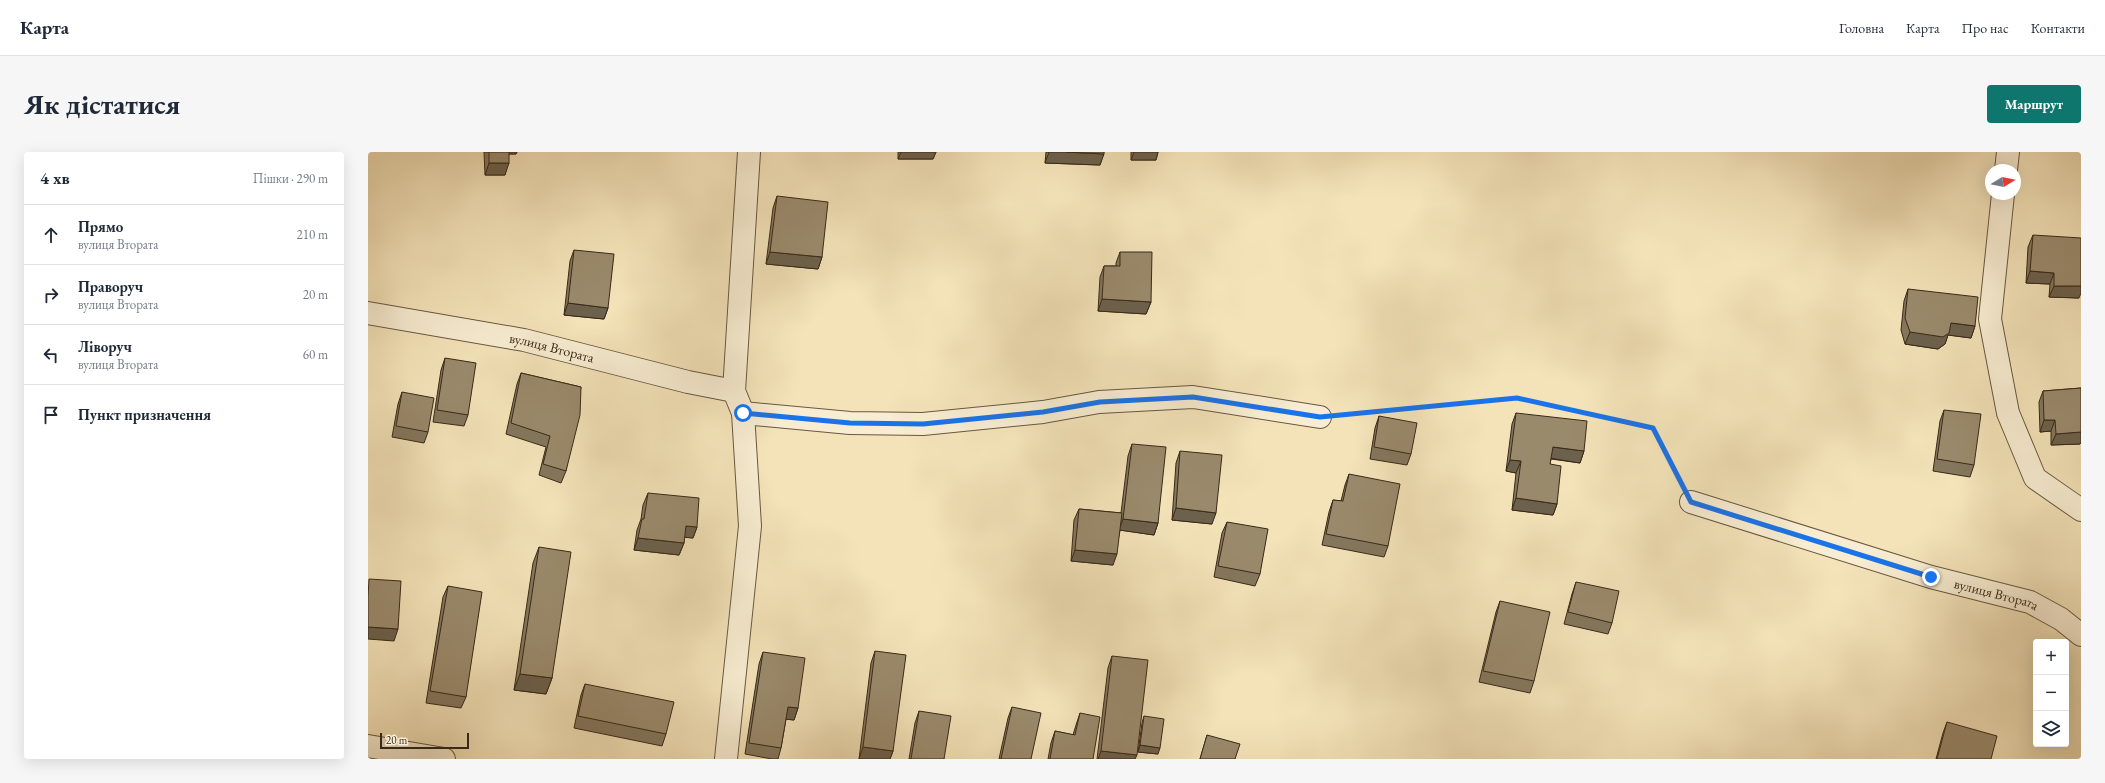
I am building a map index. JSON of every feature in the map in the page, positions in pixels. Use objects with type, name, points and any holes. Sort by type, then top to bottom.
[{"type":"street","points":[[726,759],[750,526],[743,413],[734,390],[749,152]]},
{"type":"street","points":[[2007,164],[2008,152]]},
{"type":"street","points":[[2002,200],[1990,319],[2008,413],[2035,478],[2081,510]]},
{"type":"street","name":"вулиця Втората","points":[[368,313],[524,340],[688,382],[734,390]]},
{"type":"street","points":[[743,413],[850,423],[923,424],[1043,412],[1100,402],[1193,397],[1320,417]]},
{"type":"street","name":"вулиця Втората","points":[[1691,502],[1931,577],[2030,602],[2061,619],[2081,635]]},
{"type":"street","points":[[368,746],[444,759]]},
{"type":"path","points":[[1320,417],[1517,398],[1653,428],[1691,502]]},
{"type":"building","points":[[489,152],[509,152],[509,163],[489,163]]},
{"type":"building","points":[[1066,152],[1104,152],[1104,154]]},
{"type":"building","points":[[777,196],[828,202],[822,257],[770,252]]},
{"type":"building","points":[[2033,235],[2081,238],[2081,286],[2054,286],[2054,273],[2030,271]]},
{"type":"building","points":[[574,250],[614,254],[608,308],[568,303]]},
{"type":"building","points":[[1120,252],[1152,252],[1151,302],[1102,299],[1104,266],[1120,266]]},
{"type":"building","points":[[1908,289],[1978,297],[1975,326],[1951,323],[1949,333],[1943,337],[1910,332],[1905,318]]},
{"type":"building","points":[[445,358],[476,363],[468,415],[437,410]]},
{"type":"building","points":[[521,373],[581,387],[580,415],[566,471],[543,464],[550,436],[511,423]]},
{"type":"building","points":[[2081,388],[2081,432],[2056,434],[2055,420],[2044,420],[2043,391]]},
{"type":"building","points":[[402,392],[434,398],[428,432],[396,426]]},
{"type":"building","points":[[1944,410],[1981,414],[1974,465],[1937,459]]},
{"type":"building","points":[[1516,413],[1587,421],[1584,451],[1553,447],[1550,464],[1561,466],[1557,504],[1516,498],[1521,461],[1510,460]]},
{"type":"building","points":[[1379,416],[1417,423],[1411,454],[1374,447]]},
{"type":"building","points":[[1132,444],[1166,447],[1158,523],[1123,519]]},
{"type":"building","points":[[1180,451],[1222,455],[1216,513],[1176,508]]},
{"type":"building","points":[[1349,474],[1400,484],[1388,546],[1326,534],[1333,500],[1343,501]]},
{"type":"building","points":[[648,493],[699,498],[697,527],[686,526],[684,543],[638,538],[642,519],[644,519]]},
{"type":"building","points":[[1079,509],[1122,513],[1117,554],[1075,550]]},
{"type":"building","points":[[1227,522],[1268,529],[1260,574],[1218,566]]},
{"type":"building","points":[[539,547],[571,552],[552,678],[520,674]]},
{"type":"building","points":[[369,579],[401,581],[398,629],[368,627]]},
{"type":"building","points":[[1576,582],[1619,591],[1612,623],[1568,612]]},
{"type":"building","points":[[448,586],[482,592],[466,697],[430,691]]},
{"type":"building","points":[[1500,601],[1550,612],[1534,681],[1483,671]]},
{"type":"building","points":[[875,651],[906,655],[893,751],[863,747]]},
{"type":"building","points":[[763,652],[805,658],[798,708],[788,707],[781,748],[749,743]]},
{"type":"building","points":[[1112,656],[1148,660],[1137,755],[1101,751]]},
{"type":"building","points":[[585,684],[674,702],[666,734],[578,716]]},
{"type":"building","points":[[1012,707],[1041,713],[1031,759],[1001,759]]},
{"type":"building","points":[[919,711],[951,716],[944,759],[911,759]]},
{"type":"building","points":[[1080,713],[1100,717],[1093,759],[1050,759],[1055,731],[1075,735]]},
{"type":"building","points":[[1144,716],[1164,719],[1160,748],[1140,745]]},
{"type":"building","points":[[1947,722],[1997,736],[1991,759],[1937,759]]},
{"type":"building","points":[[1207,735],[1240,744],[1235,759],[1200,759]]},
{"type":"route","points":[[743,413],[850,423],[923,424],[1043,412],[1100,402],[1193,397],[1320,417],[1517,398],[1653,428],[1691,502],[1931,577]]}]
